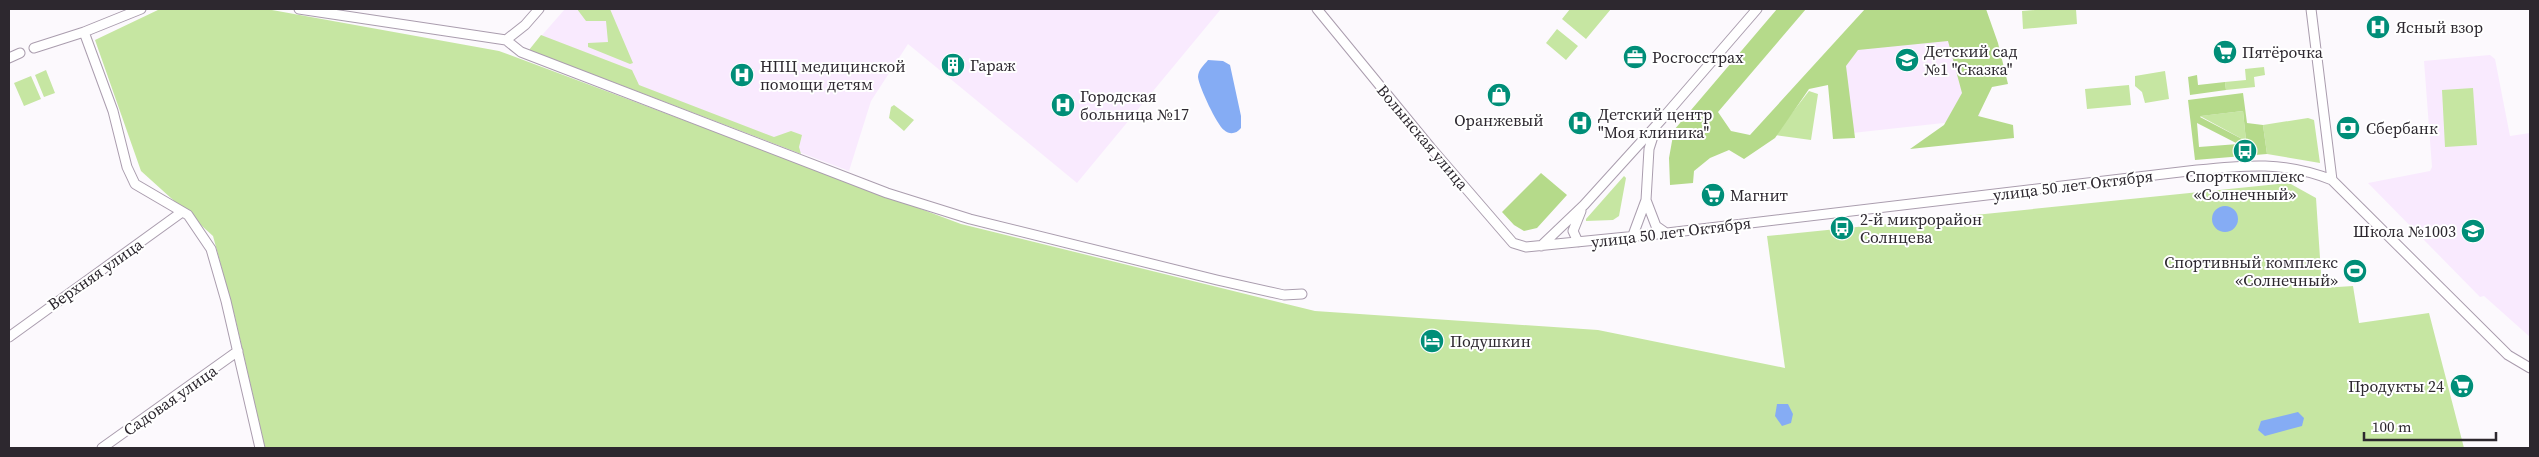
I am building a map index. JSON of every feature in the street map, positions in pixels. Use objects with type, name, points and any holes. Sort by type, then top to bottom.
[{"type":"street","points":[[34,48],[84,32],[141,9]]},
{"type":"street","points":[[299,9],[506,40],[521,52],[887,193],[970,219],[1217,280],[1284,295],[1302,294]]},
{"type":"street","points":[[506,40],[525,25],[539,9]]},
{"type":"street","name":"Волынская улица","points":[[1317,9],[1436,155],[1513,243],[1526,247],[1541,246]]},
{"type":"street","points":[[1541,246],[1584,204],[1662,119],[1757,9]]},
{"type":"street","points":[[2311,9],[2332,180]]},
{"type":"street","points":[[84,32],[113,111],[127,167],[135,184],[188,214],[211,249],[238,352],[260,448]]},
{"type":"street","points":[[9,58],[20,53]]},
{"type":"street","points":[[1633,235],[1646,200],[1649,149],[1656,127],[1662,119]]},
{"type":"street","name":"улица 50 лет Октября","points":[[1541,246],[1667,233],[2226,167],[2284,166],[2313,172],[2332,180],[2508,355],[2530,368]]},
{"type":"street","points":[[1646,200],[1656,226],[1667,233]]},
{"type":"street","points":[[1578,242],[1573,231],[1584,204]]},
{"type":"street","name":"Верхняя улица","points":[[9,337],[182,212]]},
{"type":"street","name":"Садовая улица","points":[[102,448],[238,352]]},
{"type":"shaded area","points":[[565,9],[1221,9],[1077,183],[908,44],[871,101],[849,171],[529,50]]},
{"type":"shaded area","name":"Детский сад №1 \"Сказка\"","points":[[1882,9],[1972,46],[1980,119],[1834,135],[1828,74]]},
{"type":"shaded area","name":"Школа №1003","points":[[2490,55],[2495,59],[2510,136],[2530,133],[2530,337],[2484,296],[2480,297],[2368,183],[2430,171],[2432,167],[2424,61]]},
{"type":"green space","points":[[160,9],[272,10],[499,51],[961,224],[1315,311],[1598,330],[1785,368],[1767,236],[2289,183],[2316,198],[2322,288],[2353,286],[2359,323],[2429,313],[2464,448],[265,448],[235,317],[213,236],[141,171],[95,40]]},
{"type":"green space","points":[[577,9],[610,9],[633,63],[630,64],[588,47],[588,43],[608,42],[606,21],[586,21]]},
{"type":"green space","points":[[1570,9],[1611,9],[1586,39],[1562,19]]},
{"type":"green space","points":[[1777,9],[1806,9],[1718,112],[1731,131],[1750,135],[1865,9],[1986,9],[1998,43],[2008,84],[1992,87],[1978,116],[2013,125],[2014,138],[1910,149],[1944,125],[1962,93],[1948,41],[1858,50],[1846,66],[1855,138],[1833,139],[1828,85],[1809,89],[1775,138],[1744,159],[1729,150],[1710,158],[1694,171],[1693,183],[1670,185],[1669,158],[1674,130]]},
{"type":"green space","points":[[2076,9],[2077,24],[2023,29],[2022,11]]},
{"type":"green space","points":[[1557,29],[1578,46],[1566,60],[1546,43]]},
{"type":"green space","points":[[541,35],[632,70],[639,85],[774,137],[791,131],[802,135],[799,147],[801,154],[529,50]]},
{"type":"green space","points":[[2264,67],[2265,75],[2254,77],[2255,87],[2226,90],[2225,82],[2246,80],[2245,69]]},
{"type":"green space","points":[[46,70],[55,93],[44,97],[35,75]]},
{"type":"green space","points":[[2165,71],[2169,99],[2145,103],[2142,92],[2135,86],[2135,76]]},
{"type":"green space","points":[[2197,75],[2198,85],[2225,82],[2226,90],[2190,95],[2188,77]]},
{"type":"green space","points":[[31,76],[41,99],[24,106],[14,83]]},
{"type":"green space","points":[[2129,85],[2131,105],[2087,109],[2085,89]]},
{"type":"green space","points":[[2473,88],[2477,145],[2445,147],[2442,90]]},
{"type":"green space","points":[[1809,91],[1818,94],[1811,140],[1775,135]]},
{"type":"green space","points":[[2243,93],[2247,123],[2263,125],[2267,154],[2195,160],[2188,100]],"holes":[[[2243,111],[2246,141],[2200,117],[2201,116]],[[2197,123],[2238,144],[2199,147]]]},
{"type":"green space","points":[[894,105],[914,120],[904,131],[889,118],[891,107]]},
{"type":"green space","points":[[2243,111],[2246,141],[2200,116]]},
{"type":"green space","points":[[2308,118],[2314,120],[2320,163],[2267,154],[2263,125]]},
{"type":"green space","points":[[1541,173],[1567,195],[1537,228],[1524,231],[1514,225],[1502,212]]},
{"type":"green space","points":[[1624,176],[1626,178],[1619,216],[1613,220],[1586,221],[1586,219]]},
{"type":"water","points":[[1208,60],[1223,61],[1230,65],[1241,116],[1241,128],[1235,133],[1228,133],[1221,127],[1202,89],[1198,74]]},
{"type":"water","points":[[2225,206],[2234,210],[2238,219],[2234,228],[2225,232],[2216,228],[2212,219],[2216,210]]},
{"type":"water","points":[[1777,404],[1788,404],[1793,414],[1791,423],[1782,426],[1775,416]]},
{"type":"water","points":[[2298,412],[2304,418],[2302,426],[2265,436],[2258,430],[2261,421]]},
{"type":"place","name":"Ясный взор","points":[[2378,27]]},
{"type":"place","name":"Пятёрочка","points":[[2225,52]]},
{"type":"place","name":"Росгосстрах","points":[[1635,57]]},
{"type":"place","name":"Детский сад №1 \"Сказка\"","points":[[1907,60]]},
{"type":"place","name":"Гараж","points":[[953,65]]},
{"type":"place","name":"НПЦ медицинской помощи детям","points":[[742,75]]},
{"type":"place","name":"Оранжевый","points":[[1499,95]]},
{"type":"place","name":"Городская больница №17","points":[[1063,105]]},
{"type":"place","name":"Детский центр \"Моя клиника\"","points":[[1580,123]]},
{"type":"place","name":"Сбербанк","points":[[2348,128]]},
{"type":"place","name":"Спорткомплекс «Солнечный»","points":[[2245,151]]},
{"type":"place","name":"Магнит","points":[[1713,195]]},
{"type":"place","name":"2-й микрорайон Солнцева","points":[[1842,228]]},
{"type":"place","name":"Школа №1003","points":[[2473,231]]},
{"type":"place","name":"Спортивный комплекс «Солнечный»","points":[[2355,271]]},
{"type":"place","name":"Подушкин","points":[[1432,341]]},
{"type":"place","name":"Продукты 24","points":[[2462,386]]}]
